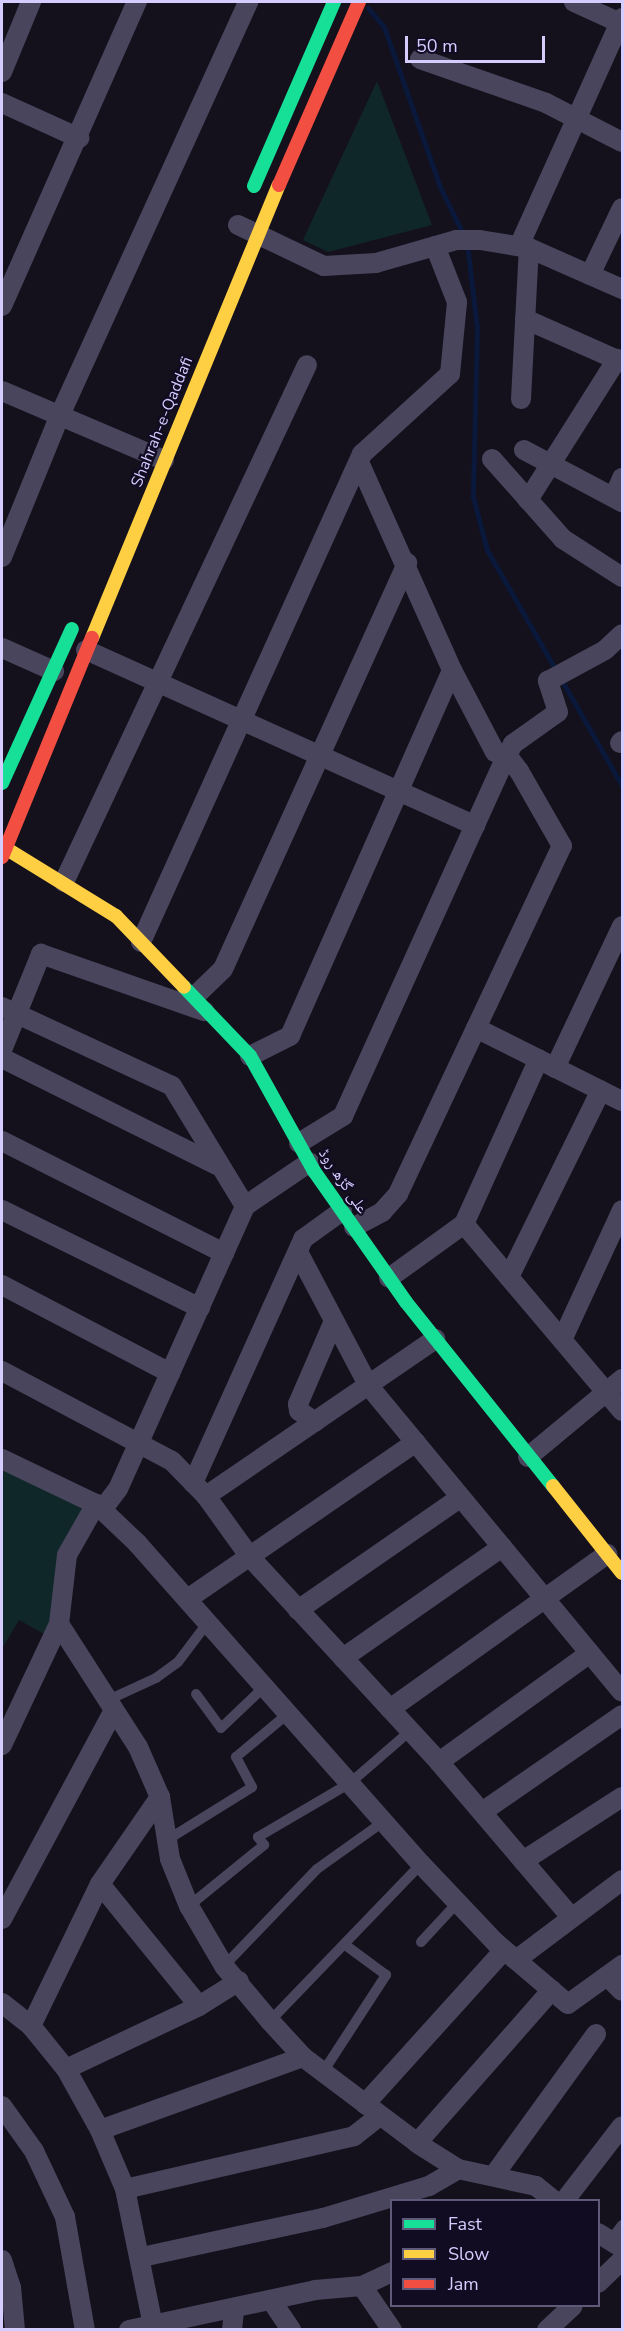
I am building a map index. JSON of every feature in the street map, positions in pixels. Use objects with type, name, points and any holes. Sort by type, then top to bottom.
[{"type":"main road","points":[[240,220],[334,2]]},
{"type":"main road","name":"Shahrah-e-Qaddafi","points":[[3,850],[86,650],[152,455],[257,235],[359,2]]},
{"type":"main road","points":[[2,783],[77,617]]},
{"type":"main road","name":"علی گڑھ روڈ","points":[[3,850],[63,882],[116,916],[250,1056],[310,1162],[389,1278],[435,1340],[622,1573]]},
{"type":"street","points":[[2,72],[31,2]]},
{"type":"street","points":[[2,306],[79,138],[137,2]]},
{"type":"street","points":[[2,557],[60,415],[248,2]]},
{"type":"street","points":[[521,399],[525,319],[524,247],[577,118],[621,20],[574,2]]},
{"type":"street","points":[[420,59],[577,118],[622,142]]},
{"type":"street","points":[[2,103],[79,138]]},
{"type":"street","points":[[590,275],[622,208]]},
{"type":"street","points":[[240,220],[257,235],[324,266],[376,262],[456,240],[480,240],[524,247],[622,289]]},
{"type":"street","points":[[141,942],[359,462],[450,374],[457,302],[435,246]]},
{"type":"street","points":[[525,319],[620,360],[528,500]]},
{"type":"street","points":[[63,882],[307,365]]},
{"type":"street","points":[[2,391],[152,455]]},
{"type":"street","points":[[524,450],[618,499],[622,477]]},
{"type":"street","points":[[492,459],[563,539],[591,562],[622,577]]},
{"type":"street","points":[[354,1227],[382,1212],[398,1194],[562,846],[507,755],[495,752],[452,670],[407,563],[359,462]]},
{"type":"street","points":[[194,997],[223,969],[407,563]]},
{"type":"street","points":[[299,1143],[343,1116],[507,755],[513,744],[558,712],[548,681],[604,650],[622,634]]},
{"type":"street","points":[[2,648],[54,671]]},
{"type":"street","points":[[86,650],[475,826]]},
{"type":"street","points":[[250,1056],[290,1036],[401,793],[452,670]]},
{"type":"street","points":[[389,1278],[464,1224],[547,1063],[622,926]]},
{"type":"street","points":[[2,1050],[9,1011],[41,954],[209,1012]]},
{"type":"street","points":[[9,1011],[172,1086],[217,1165],[246,1206]]},
{"type":"street","points":[[476,1028],[622,1101]]},
{"type":"street","points":[[2,1058],[217,1165]]},
{"type":"street","points":[[509,1277],[601,1090]]},
{"type":"street","points":[[2,1141],[224,1253]]},
{"type":"street","points":[[2,1745],[7,1718],[59,1624],[67,1555],[99,1507],[118,1489],[246,1206],[310,1162]]},
{"type":"street","points":[[2,1210],[200,1308]]},
{"type":"street","points":[[562,1340],[622,1210]]},
{"type":"street","points":[[199,1489],[303,1239],[342,1211]]},
{"type":"street","points":[[464,1224],[622,1411]]},
{"type":"street","points":[[298,1252],[369,1385],[622,1692]]},
{"type":"street","points":[[2,1285],[170,1373]]},
{"type":"street","points":[[315,1422],[299,1411],[298,1404],[334,1321]]},
{"type":"street","points":[[199,1489],[315,1422],[435,1340]]},
{"type":"street","points":[[2,1371],[140,1440],[172,1461],[199,1489],[250,1557],[439,1762],[571,1917]]},
{"type":"street","points":[[528,1457],[608,1394],[622,1379]]},
{"type":"street","points":[[189,1598],[416,1443]]},
{"type":"street","points":[[2,1459],[99,1507],[189,1598],[267,1684],[383,1822],[510,1955],[568,2004],[615,1970],[622,1991]]},
{"type":"street","points":[[298,1610],[461,1497]]},
{"type":"street","points":[[343,1658],[502,1546]]},
{"type":"street","points":[[390,1709],[546,1600],[607,1554]]},
{"type":"street","points":[[59,1624],[109,1707],[138,1747],[160,1797],[167,1840],[189,1906],[224,1966],[239,1981],[270,2021],[303,2057],[417,2143],[458,2169],[494,2175],[536,2186],[552,2199]]},
{"type":"street","points":[[439,1762],[590,1653]]},
{"type":"street","points":[[2,1919],[109,1707]]},
{"type":"street","points":[[482,1812],[622,1715]]},
{"type":"street","points":[[31,2026],[100,1884],[160,1797]]},
{"type":"street","points":[[524,1861],[622,1797]]},
{"type":"street","points":[[124,2189],[354,2136],[373,2110],[510,1955],[571,1917],[622,1880]]},
{"type":"street","points":[[100,1884],[199,2006]]},
{"type":"street","points":[[66,2069],[199,2006],[239,1981]]},
{"type":"street","points":[[417,2143],[552,1990]]},
{"type":"street","points":[[2,2003],[31,2026],[66,2069],[99,2130],[124,2189],[142,2257],[154,2327]]},
{"type":"street","points":[[494,2175],[596,2034]]},
{"type":"street","points":[[99,2130],[303,2057]]},
{"type":"street","points":[[2,2106],[34,2151],[64,2217],[86,2330]]},
{"type":"street","points":[[566,2199],[622,2126]]},
{"type":"street","points":[[142,2257],[323,2218],[429,2186],[458,2169]]},
{"type":"street","points":[[523,2199],[536,2186]]},
{"type":"street","points":[[2,2260],[11,2288],[15,2330]]},
{"type":"street","points":[[600,2281],[622,2260]]},
{"type":"street","points":[[129,2330],[233,2320],[271,2300],[362,2286],[390,2273]]},
{"type":"street","points":[[362,2286],[392,2330]]},
{"type":"street","points":[[271,2300],[291,2330]]},
{"type":"street","points":[[548,2330],[572,2307]]},
{"type":"lane","points":[[109,1707],[178,1662],[209,1620]]},
{"type":"lane","points":[[196,1694],[221,1728],[267,1684]]},
{"type":"lane","points":[[167,1840],[252,1787],[236,1757],[290,1712]]},
{"type":"lane","points":[[189,1906],[264,1845],[258,1837],[350,1784],[410,1731]]},
{"type":"lane","points":[[224,1966],[317,1869],[383,1822]]},
{"type":"lane","points":[[270,2021],[421,1864]]},
{"type":"lane","points":[[421,1942],[458,1902]]},
{"type":"lane","points":[[323,2072],[386,1976],[344,1944]]},
{"type":"lane","points":[[610,2241],[622,2225]]},
{"type":"green space","points":[[377,81],[432,225],[328,252],[303,240]]},
{"type":"green space","points":[[2,1464],[85,1505],[51,1622],[44,1634],[19,1620],[3,1647]]},
{"type":"waterway","points":[[368,8],[384,27],[440,187],[464,236]]},
{"type":"waterway","points":[[467,244],[477,328],[473,497],[487,550],[622,786]]},
{"type":"traffic: fast","points":[[254,186],[334,2]]},
{"type":"traffic: fast","points":[[2,783],[72,629]]},
{"type":"traffic: fast","points":[[184,987],[250,1056],[314,1171],[406,1302],[553,1486]]},
{"type":"traffic: slow","points":[[92,638],[279,185]]},
{"type":"traffic: slow","points":[[2,846],[116,916],[184,987]]},
{"type":"traffic: slow","points":[[553,1486],[622,1573]]},
{"type":"traffic: jam","points":[[279,185],[359,2]]},
{"type":"traffic: jam","points":[[2,857],[92,638]]}]
